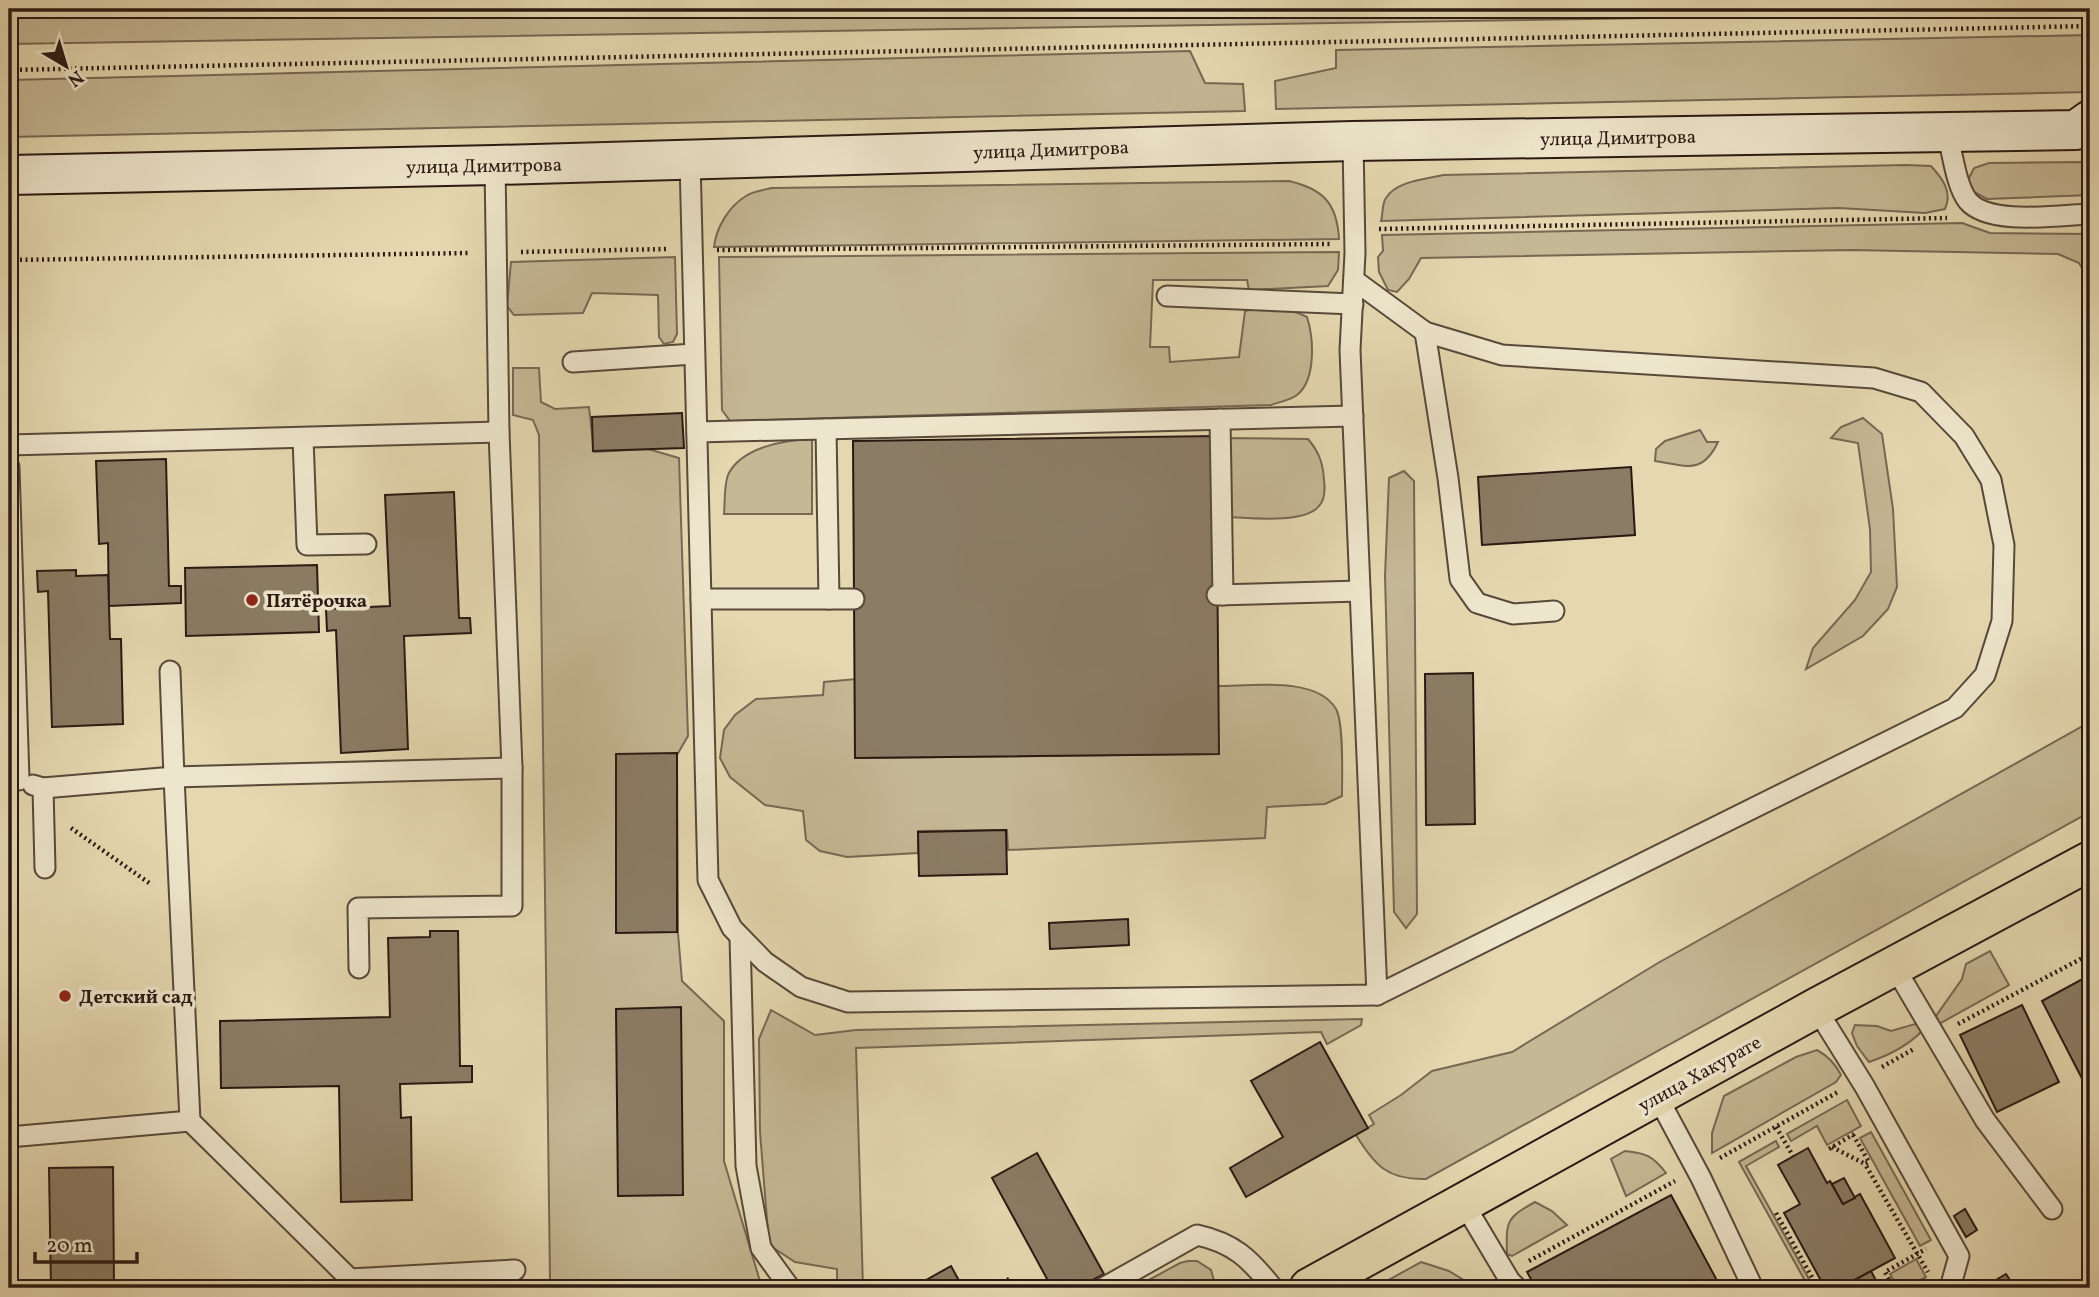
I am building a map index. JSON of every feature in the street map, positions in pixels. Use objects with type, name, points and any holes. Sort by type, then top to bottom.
[{"type":"main road","name":"улица Димитрова","points":[[9,175],[495,165],[1353,141],[2086,129]]},
{"type":"main road","name":"улица Хакурате","points":[[1309,1288],[1816,1008],[2088,868]]},
{"type":"lane","points":[[1947,132],[1958,178],[1967,200],[1981,211],[2003,216],[2090,214]]},
{"type":"lane","points":[[1353,141],[1354,280],[1350,350],[1377,995]]},
{"type":"lane","points":[[690,160],[708,880],[732,928],[765,962],[801,987],[848,1002],[1377,995],[1955,708],[1985,675],[2002,621],[2004,545],[1991,480],[1964,436],[1921,392],[1874,378],[1502,355],[1425,332],[1354,280]]},
{"type":"lane","points":[[359,968],[358,908],[512,906],[512,768],[499,432],[495,165]]},
{"type":"lane","points":[[1167,296],[1353,304]]},
{"type":"lane","points":[[1425,332],[1448,478],[1460,579],[1476,603],[1513,614],[1554,611]]},
{"type":"lane","points":[[573,362],[694,354]]},
{"type":"lane","points":[[697,432],[1353,416]]},
{"type":"lane","points":[[1220,419],[1220,595],[1360,591]]},
{"type":"lane","points":[[827,429],[829,599]]},
{"type":"lane","points":[[9,445],[499,432]]},
{"type":"lane","points":[[303,438],[307,545],[366,544]]},
{"type":"lane","points":[[9,467],[14,780],[43,788],[174,777],[512,768]]},
{"type":"lane","points":[[701,600],[854,599]]},
{"type":"lane","points":[[170,671],[190,1121],[350,1279],[515,1270]]},
{"type":"lane","points":[[43,788],[45,868]]},
{"type":"lane","points":[[740,937],[746,1166],[761,1248],[790,1288]]},
{"type":"lane","points":[[1894,966],[1985,1120],[2052,1209]]},
{"type":"lane","points":[[1816,1008],[1959,1256],[1950,1288]]},
{"type":"lane","points":[[1657,1096],[1753,1288]]},
{"type":"lane","points":[[9,1137],[190,1121]]},
{"type":"lane","points":[[1464,1202],[1511,1281]]},
{"type":"lane","points":[[1103,1288],[1198,1235],[1222,1241],[1245,1256],[1273,1288]]},
{"type":"path","points":[[9,70],[2090,26]]},
{"type":"path","points":[[9,260],[692,249],[1339,244],[1383,228],[2003,216]]},
{"type":"path","points":[[44,809],[180,902]]},
{"type":"path","points":[[1511,1281],[1696,1170],[2090,954]]},
{"type":"path","points":[[1881,1118],[1830,1148],[1865,1164],[1930,1277]]},
{"type":"path","points":[[1776,1127],[1793,1156]]},
{"type":"path","points":[[1853,1135],[1868,1162],[1865,1164]]},
{"type":"path","points":[[1776,1213],[1818,1288]]},
{"type":"path","points":[[1891,1288],[1893,1287],[1885,1272],[1948,1236]]},
{"type":"path","points":[[993,1288],[1011,1278]]},
{"type":"shaded area","points":[[9,9],[2090,9],[2090,11],[9,44]]},
{"type":"shaded area","points":[[2090,35],[2090,92],[1276,109],[1275,81],[1336,68],[1336,50]]},
{"type":"shaded area","points":[[1190,51],[1205,83],[1243,84],[1245,111],[9,137],[9,80]]},
{"type":"shaded area","points":[[2090,162],[2090,195],[1987,199],[1974,192],[1968,180],[1974,168],[1989,163]]},
{"type":"shaded area","points":[[1931,166],[1947,191],[1945,209],[1925,213],[1839,208],[1381,221],[1384,203],[1391,192],[1412,182],[1443,175]]},
{"type":"shaded area","points":[[1289,181],[1311,188],[1326,200],[1335,216],[1339,239],[714,247],[721,225],[734,206],[749,194],[772,188]]},
{"type":"shaded area","points":[[1962,223],[1990,233],[2090,234],[2090,318],[2088,278],[2079,263],[2058,254],[1851,250],[1421,258],[1409,279],[1397,292],[1388,290],[1379,272],[1378,257],[1383,251],[1382,235]]},
{"type":"shaded area","points":[[1339,252],[1338,270],[1328,286],[1249,290],[1247,280],[1153,280],[1150,347],[1169,347],[1170,362],[1239,357],[1245,311],[1277,308],[1307,317],[1312,347],[1308,380],[1297,395],[1271,405],[730,421],[722,410],[719,257]]},
{"type":"shaded area","points":[[675,257],[677,334],[673,342],[664,344],[659,337],[658,295],[592,293],[583,313],[514,315],[507,306],[511,262]]},
{"type":"shaded area","points":[[513,368],[539,368],[541,402],[555,409],[589,407],[594,452],[648,449],[679,458],[688,736],[677,755],[678,933],[682,981],[724,1021],[724,1161],[762,1288],[543,1288],[550,1279],[539,435],[533,420],[513,415]]},
{"type":"shaded area","points":[[1863,418],[1882,434],[1893,509],[1897,587],[1888,609],[1863,636],[1806,669],[1813,648],[1855,600],[1871,572],[1870,529],[1858,443],[1831,438],[1841,427]]},
{"type":"shaded area","points":[[1700,430],[1707,442],[1718,442],[1706,460],[1692,466],[1655,461],[1656,449],[1665,441]]},
{"type":"shaded area","points":[[1226,438],[1308,439],[1318,453],[1323,468],[1324,490],[1319,506],[1312,512],[1290,518],[1228,517]]},
{"type":"shaded area","points":[[812,439],[812,514],[724,514],[725,489],[728,475],[734,465],[753,452],[777,443]]},
{"type":"shaded area","points":[[1404,471],[1414,481],[1417,914],[1406,928],[1394,912],[1385,576],[1389,478]]},
{"type":"shaded area","points":[[856,679],[857,758],[1218,754],[1218,686],[1299,687],[1314,691],[1327,699],[1339,716],[1342,796],[1325,804],[1267,807],[1265,838],[1008,850],[1007,830],[918,831],[918,853],[847,857],[820,851],[806,840],[803,811],[765,805],[730,777],[720,758],[724,730],[735,715],[756,699],[823,695],[824,682]]},
{"type":"shaded area","points":[[2090,722],[2090,812],[1426,1179],[1402,1177],[1384,1169],[1376,1163],[1356,1135],[1374,1124],[1369,1115],[1432,1071],[1512,1052],[1658,963]]},
{"type":"shaded area","points":[[1990,951],[2009,985],[1939,1024],[1936,1016],[1962,979],[1966,964]]},
{"type":"shaded area","points":[[771,1010],[815,1035],[856,1030],[1362,1019],[1361,1025],[1327,1044],[1321,1032],[856,1048],[863,1288],[837,1288],[837,1269],[795,1262],[769,1245],[760,1132],[759,1039]]},
{"type":"shaded area","points":[[1915,1024],[1923,1030],[1911,1041],[1869,1062],[1857,1046],[1852,1033],[1855,1025],[1877,1026],[1891,1031]]},
{"type":"shaded area","points":[[1817,1050],[1831,1060],[1839,1071],[1841,1075],[1836,1082],[1712,1153],[1712,1133],[1724,1096],[1796,1057]]},
{"type":"shaded area","points":[[1847,1100],[1861,1126],[1827,1145],[1817,1126],[1791,1141],[1787,1134]]},
{"type":"shaded area","points":[[1871,1132],[1931,1240],[1920,1246],[1860,1138]]},
{"type":"shaded area","points":[[1776,1141],[1779,1147],[1746,1166],[1814,1288],[1809,1288],[1739,1162]]},
{"type":"shaded area","points":[[1625,1151],[1648,1156],[1666,1173],[1626,1196],[1611,1159]]},
{"type":"shaded area","points":[[1535,1202],[1552,1211],[1567,1225],[1512,1256],[1507,1254],[1510,1222],[1518,1212]]},
{"type":"shaded area","points":[[1916,1259],[1926,1277],[1905,1288],[1898,1288],[1890,1274]]},
{"type":"shaded area","points":[[1197,1261],[1211,1270],[1216,1288],[1134,1288],[1180,1263]]},
{"type":"shaded area","points":[[1421,1262],[1449,1271],[1470,1284],[1463,1288],[1374,1288]]},
{"type":"building","points":[[682,413],[684,448],[593,451],[592,417]]},
{"type":"building","points":[[1216,436],[1219,754],[855,758],[853,441]]},
{"type":"building","points":[[166,459],[169,586],[181,586],[181,603],[109,606],[108,543],[99,544],[96,461]]},
{"type":"building","points":[[1631,467],[1635,535],[1482,545],[1478,477]]},
{"type":"building","points":[[454,492],[459,618],[470,618],[471,633],[404,636],[408,749],[341,753],[336,630],[327,631],[326,609],[390,606],[385,495]]},
{"type":"building","name":"Пятёрочка","points":[[317,565],[319,632],[186,636],[185,568]]},
{"type":"building","points":[[76,570],[76,576],[108,575],[110,639],[121,639],[123,724],[52,727],[48,591],[38,592],[37,571]]},
{"type":"building","points":[[1473,673],[1475,824],[1426,825],[1425,674]]},
{"type":"building","points":[[677,753],[677,932],[616,933],[616,754]]},
{"type":"building","points":[[1006,830],[1007,874],[919,876],[918,832]]},
{"type":"building","points":[[1128,919],[1129,945],[1050,949],[1049,923]]},
{"type":"building","points":[[430,931],[458,931],[460,1066],[472,1066],[472,1082],[400,1084],[401,1118],[411,1117],[412,1200],[341,1202],[339,1086],[221,1088],[220,1021],[390,1017],[388,938],[430,937]]},
{"type":"building","points":[[2090,975],[2090,1094],[2042,1001]]},
{"type":"building","points":[[2022,1005],[2059,1082],[1997,1112],[1960,1035]]},
{"type":"building","points":[[681,1007],[683,1195],[618,1196],[616,1009]]},
{"type":"building","points":[[1320,1042],[1368,1128],[1246,1197],[1230,1168],[1283,1137],[1251,1081]]},
{"type":"building","points":[[1808,1148],[1827,1183],[1830,1181],[1843,1204],[1860,1194],[1895,1258],[1840,1288],[1825,1288],[1784,1213],[1800,1204],[1778,1165]]},
{"type":"building","points":[[1037,1153],[1104,1274],[1078,1288],[1052,1288],[992,1178]]},
{"type":"building","points":[[113,1167],[114,1288],[51,1288],[49,1168]]},
{"type":"building","points":[[1844,1178],[1855,1198],[1843,1204],[1832,1184]]},
{"type":"building","points":[[1671,1195],[1721,1288],[1536,1288],[1527,1272]]},
{"type":"building","points":[[1965,1209],[1977,1230],[1966,1237],[1954,1216]]},
{"type":"building","points":[[951,1266],[963,1288],[912,1288]]},
{"type":"building","points":[[1871,1271],[1880,1288],[1840,1288]]},
{"type":"building","points":[[2006,1274],[2015,1288],[1982,1288]]},
{"type":"place","name":"Пятёрочка","points":[[252,600]]},
{"type":"place","name":"Детский сад","points":[[65,996]]}]
